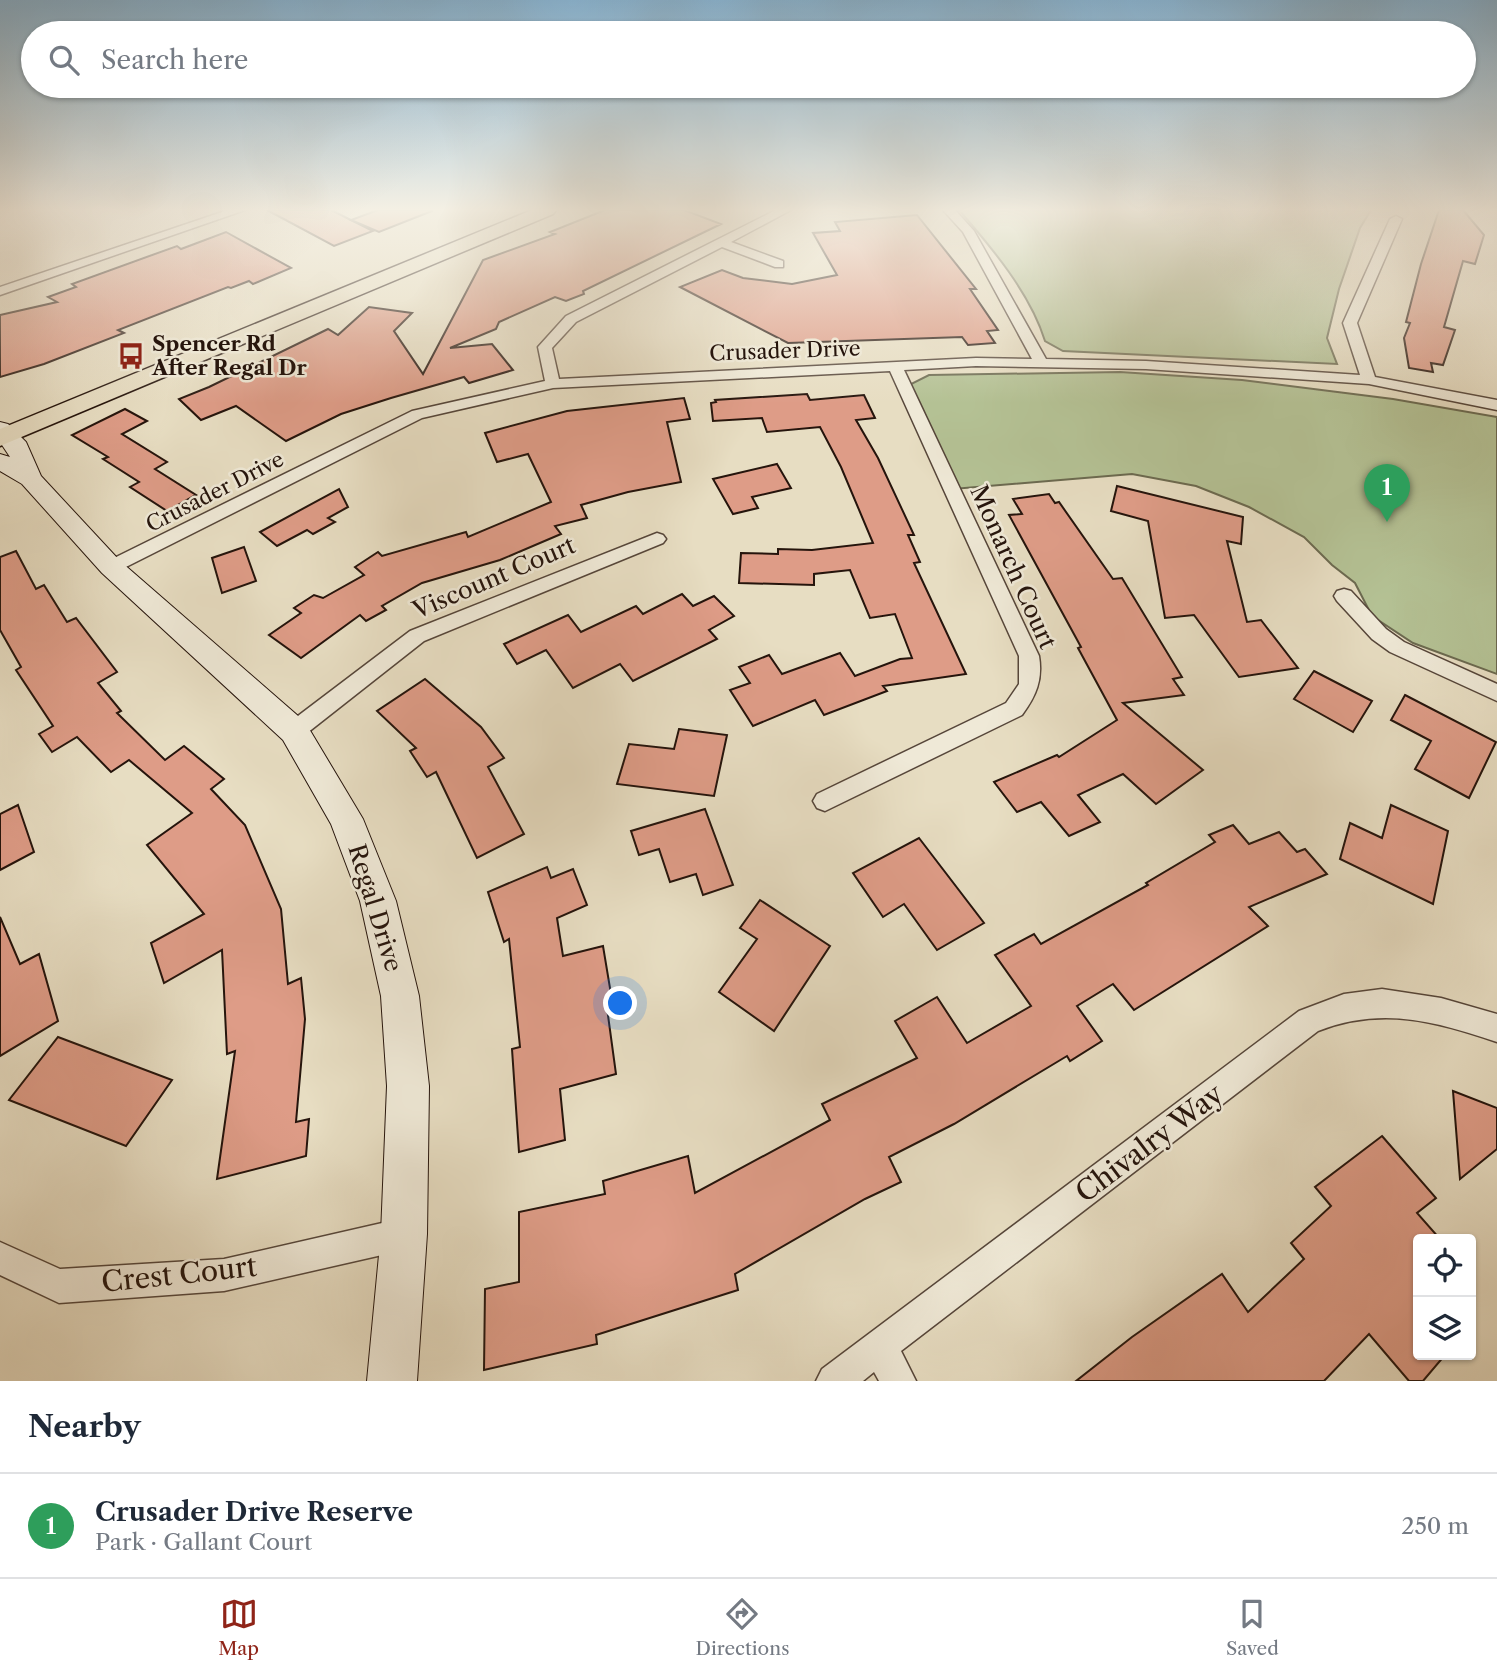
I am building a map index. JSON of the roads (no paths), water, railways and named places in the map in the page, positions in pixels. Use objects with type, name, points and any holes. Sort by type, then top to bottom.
[{"type":"main road","points":[[1,430],[74,388],[353,274]]},
{"type":"main road","points":[[1,430],[183,362],[393,274]]},
{"type":"main road","points":[[74,388],[82,391],[147,367],[183,362]]},
{"type":"street","points":[[0,291],[49,274]]},
{"type":"street","points":[[553,384],[545,347],[572,319],[657,274]]},
{"type":"street","points":[[992,274],[1042,363]]},
{"type":"street","points":[[1369,380],[1350,323],[1371,274]]},
{"type":"street","name":"Crusader Drive","points":[[111,567],[417,414],[553,384],[976,362],[1146,365],[1369,380],[1497,405]]},
{"type":"street","name":"Monarch Court","points":[[825,801],[1014,709],[1027,691],[1032,674],[1029,656],[895,367]]},
{"type":"street","name":"Regal Drive","points":[[1,430],[18,447],[30,479]]},
{"type":"street","name":"Regal Drive","points":[[0,461],[30,479],[111,567],[294,731],[346,819],[378,901],[400,996],[408,1086],[404,1234],[392,1381]]},
{"type":"street","name":"Viscount Court","points":[[294,731],[417,636],[657,539]]},
{"type":"street","points":[[1345,596],[1379,634],[1397,648],[1497,692]]},
{"type":"street","name":"Chivalry Way","points":[[834,1381],[1309,1021],[1346,1007],[1395,1004],[1445,1011],[1497,1028]]},
{"type":"street","name":"Crest Court","points":[[0,1258],[59,1286],[224,1275],[404,1234]]},
{"type":"street","points":[[880,1347],[898,1381]]},
{"type":"place","name":"Spencer Rd After Regal Dr","points":[[131,356]]},
{"type":"place","name":"Crusader Drive Reserve","points":[[1387,522]]}]
